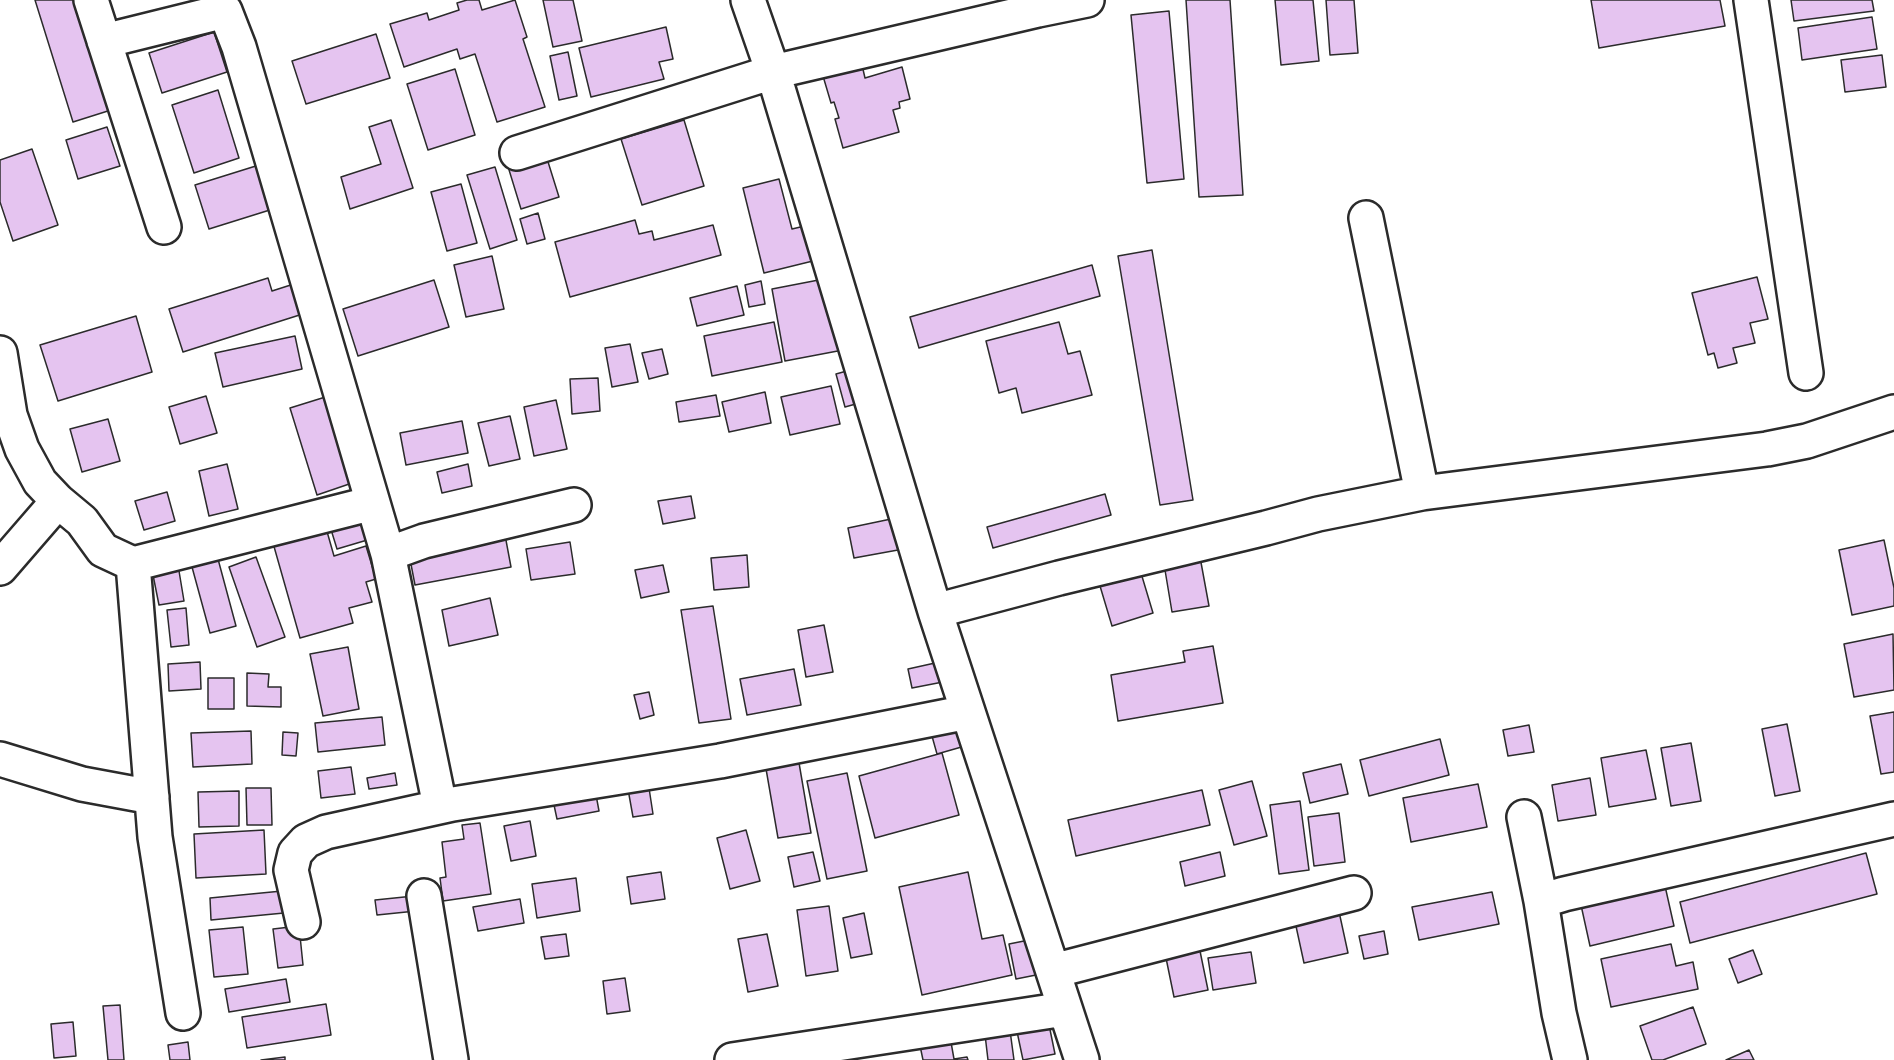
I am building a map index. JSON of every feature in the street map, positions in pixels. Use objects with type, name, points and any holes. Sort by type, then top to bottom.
[{"type":"street","points":[[91,0],[164,226]]},
{"type":"street","points":[[748,0],[773,72],[934,611],[1082,1060]]},
{"type":"street","points":[[517,153],[773,72],[1038,9],[1087,0]]},
{"type":"street","points":[[1751,0],[1806,374]]},
{"type":"street","points":[[104,41],[225,11],[243,59],[388,554],[440,806]]},
{"type":"street","points":[[1366,218],[1422,493]]},
{"type":"street","points":[[0,353],[5,416],[40,482],[82,521],[103,550],[133,564],[373,503]]},
{"type":"street","points":[[934,611],[1318,514],[1422,493],[1767,449],[1807,441],[1894,412]]},
{"type":"street","points":[[0,568],[58,501]]},
{"type":"street","points":[[388,554],[424,541],[574,505]]},
{"type":"street","points":[[133,564],[155,837],[183,1013]]},
{"type":"street","points":[[303,922],[291,870],[295,853],[306,840],[326,832],[440,806],[720,761],[968,712]]},
{"type":"street","points":[[0,759],[82,784],[152,797]]},
{"type":"street","points":[[1524,817],[1541,901],[1559,1013],[1570,1060]]},
{"type":"street","points":[[1541,901],[1894,819]]},
{"type":"street","points":[[1053,971],[1354,893]]},
{"type":"street","points":[[424,896],[451,1060]]},
{"type":"street","points":[[732,1060],[1065,1009]]},
{"type":"building","points":[[35,0],[77,0],[111,110],[73,122]]},
{"type":"building","points":[[479,0],[482,10],[515,0],[527,37],[523,39],[545,107],[497,122],[475,54],[460,59],[457,49],[404,67],[390,24],[427,13],[429,20],[459,10],[457,3]]},
{"type":"building","points":[[543,0],[573,0],[582,41],[553,47]]},
{"type":"building","points":[[1186,0],[1230,0],[1243,195],[1199,197]]},
{"type":"building","points":[[1275,0],[1313,0],[1319,61],[1281,65]]},
{"type":"building","points":[[1326,0],[1354,0],[1358,53],[1330,55]]},
{"type":"building","points":[[1591,0],[1720,0],[1725,26],[1599,48]]},
{"type":"building","points":[[1791,0],[1872,0],[1874,11],[1794,21]]},
{"type":"building","points":[[1169,11],[1184,179],[1147,183],[1131,15]]},
{"type":"building","points":[[1872,17],[1877,49],[1802,60],[1798,28]]},
{"type":"building","points":[[666,27],[673,59],[659,62],[664,79],[591,97],[579,48]]},
{"type":"building","points":[[214,32],[227,72],[162,93],[149,53]]},
{"type":"building","points":[[376,34],[390,78],[306,104],[292,61]]},
{"type":"building","points":[[568,52],[577,96],[559,100],[550,56]]},
{"type":"building","points":[[1882,55],[1886,87],[1845,92],[1841,60]]},
{"type":"building","points":[[862,65],[865,78],[902,67],[910,99],[899,102],[900,108],[893,110],[899,132],[843,148],[835,119],[839,118],[834,102],[831,103],[823,76]]},
{"type":"building","points":[[455,69],[475,135],[428,150],[407,84]]},
{"type":"building","points":[[218,90],[239,158],[194,173],[172,105]]},
{"type":"building","points":[[391,120],[413,188],[350,209],[341,177],[381,164],[369,127]]},
{"type":"building","points":[[684,120],[704,186],[642,205],[621,139]]},
{"type":"building","points":[[107,127],[120,166],[78,179],[66,140]]},
{"type":"building","points":[[32,149],[58,225],[13,241],[0,202],[0,160]]},
{"type":"building","points":[[544,149],[559,197],[521,209],[506,160]]},
{"type":"building","points":[[259,165],[273,209],[209,229],[195,185]]},
{"type":"building","points":[[495,167],[517,240],[490,249],[467,175]]},
{"type":"building","points":[[779,179],[792,229],[813,224],[821,259],[764,273],[743,188]]},
{"type":"building","points":[[461,184],[477,243],[447,251],[431,192]]},
{"type":"building","points":[[538,213],[545,239],[527,244],[520,219]]},
{"type":"building","points":[[635,220],[639,234],[652,231],[654,240],[713,225],[721,255],[570,297],[555,242]]},
{"type":"building","points":[[1152,250],[1193,500],[1160,505],[1118,256]]},
{"type":"building","points":[[492,256],[504,309],[466,317],[454,265]]},
{"type":"building","points":[[1092,265],[1100,296],[919,348],[910,317]]},
{"type":"building","points":[[1757,277],[1768,319],[1750,323],[1755,343],[1733,348],[1737,363],[1718,368],[1714,353],[1708,355],[1692,293]]},
{"type":"building","points":[[268,278],[272,291],[300,282],[309,312],[183,352],[169,309]]},
{"type":"building","points":[[829,278],[843,350],[785,361],[772,289]]},
{"type":"building","points":[[434,280],[449,327],[358,356],[343,309]]},
{"type":"building","points":[[761,281],[765,304],[749,307],[745,285]]},
{"type":"building","points":[[737,286],[744,315],[697,326],[690,298]]},
{"type":"building","points":[[136,316],[152,372],[58,401],[40,345]]},
{"type":"building","points":[[774,322],[782,362],[712,376],[704,336]]},
{"type":"building","points":[[1059,322],[1068,354],[1080,351],[1092,395],[1022,413],[1016,388],[999,393],[986,341]]},
{"type":"building","points":[[295,336],[302,369],[223,387],[215,353]]},
{"type":"building","points":[[630,344],[638,382],[612,387],[605,348]]},
{"type":"building","points":[[662,349],[668,374],[649,379],[642,353]]},
{"type":"building","points":[[861,367],[870,400],[845,407],[836,374]]},
{"type":"building","points":[[598,378],[600,411],[572,414],[570,379]]},
{"type":"building","points":[[831,386],[840,424],[790,435],[781,397]]},
{"type":"building","points":[[765,392],[771,423],[729,432],[722,402]]},
{"type":"building","points":[[335,394],[358,481],[317,495],[290,408]]},
{"type":"building","points":[[716,395],[720,416],[679,422],[676,402]]},
{"type":"building","points":[[206,396],[217,433],[180,444],[169,407]]},
{"type":"building","points":[[556,400],[567,449],[534,456],[524,407]]},
{"type":"building","points":[[510,416],[520,459],[489,466],[478,423]]},
{"type":"building","points":[[108,419],[120,461],[82,472],[70,429]]},
{"type":"building","points":[[462,421],[468,453],[406,465],[400,433]]},
{"type":"building","points":[[227,464],[238,509],[209,516],[199,471]]},
{"type":"building","points":[[468,464],[472,486],[442,493],[437,472]]},
{"type":"building","points":[[167,492],[175,521],[144,530],[135,501]]},
{"type":"building","points":[[1105,494],[1111,515],[993,548],[987,527]]},
{"type":"building","points":[[691,496],[695,518],[663,524],[658,501]]},
{"type":"building","points":[[367,512],[374,538],[337,549],[329,523]]},
{"type":"building","points":[[891,519],[898,550],[854,558],[848,528]]},
{"type":"building","points":[[324,521],[334,556],[366,546],[376,579],[366,582],[372,602],[349,608],[353,623],[300,638],[271,536]]},
{"type":"building","points":[[505,535],[511,567],[415,585],[409,554]]},
{"type":"building","points":[[1884,540],[1894,588],[1894,606],[1852,615],[1839,550]]},
{"type":"building","points":[[570,542],[575,574],[531,580],[526,549]]},
{"type":"building","points":[[747,555],[749,587],[714,590],[711,558]]},
{"type":"building","points":[[256,557],[285,637],[257,647],[229,567]]},
{"type":"building","points":[[1200,557],[1209,606],[1172,612],[1164,564]]},
{"type":"building","points":[[218,559],[236,626],[210,633],[192,567]]},
{"type":"building","points":[[663,565],[669,592],[641,598],[635,570]]},
{"type":"building","points":[[179,571],[184,601],[159,605],[153,575]]},
{"type":"building","points":[[1141,573],[1153,613],[1112,626],[1100,586]]},
{"type":"building","points":[[490,598],[498,635],[449,646],[442,610]]},
{"type":"building","points":[[713,606],[731,719],[699,723],[681,610]]},
{"type":"building","points":[[186,608],[189,645],[171,647],[167,610]]},
{"type":"building","points":[[824,625],[833,672],[806,677],[798,630]]},
{"type":"building","points":[[1893,634],[1894,690],[1854,697],[1844,644]]},
{"type":"building","points":[[1213,646],[1223,703],[1118,721],[1111,675],[1185,662],[1183,651]]},
{"type":"building","points":[[348,647],[359,709],[323,716],[310,654]]},
{"type":"building","points":[[944,661],[948,681],[912,688],[908,669]]},
{"type":"building","points":[[200,662],[201,689],[169,691],[168,664]]},
{"type":"building","points":[[794,669],[801,705],[747,715],[740,679]]},
{"type":"building","points":[[247,673],[269,674],[268,687],[281,687],[281,707],[247,706]]},
{"type":"building","points":[[208,678],[234,678],[234,709],[208,709]]},
{"type":"building","points":[[649,692],[654,715],[640,719],[634,695]]},
{"type":"building","points":[[1894,712],[1894,772],[1881,774],[1870,716]]},
{"type":"building","points":[[382,717],[385,745],[318,752],[315,723]]},
{"type":"building","points":[[965,719],[972,744],[937,754],[930,729]]},
{"type":"building","points":[[1787,724],[1800,791],[1775,796],[1762,729]]},
{"type":"building","points":[[1529,725],[1534,752],[1508,756],[1503,730]]},
{"type":"building","points":[[251,731],[252,764],[193,767],[191,733]]},
{"type":"building","points":[[283,732],[298,733],[296,756],[282,755]]},
{"type":"building","points":[[1440,739],[1449,775],[1369,796],[1360,760]]},
{"type":"building","points":[[1691,743],[1701,801],[1671,806],[1661,748]]},
{"type":"building","points":[[1646,750],[1656,799],[1609,807],[1601,758]]},
{"type":"building","points":[[942,753],[959,815],[875,838],[859,776]]},
{"type":"building","points":[[798,757],[811,833],[778,838],[765,763]]},
{"type":"building","points":[[1341,764],[1348,794],[1310,803],[1303,773]]},
{"type":"building","points":[[351,767],[355,794],[321,798],[318,771]]},
{"type":"building","points":[[395,773],[397,785],[369,789],[367,778]]},
{"type":"building","points":[[847,773],[867,871],[827,879],[807,781]]},
{"type":"building","points":[[647,775],[653,814],[633,817],[626,778]]},
{"type":"building","points":[[1590,778],[1596,815],[1558,821],[1552,785]]},
{"type":"building","points":[[1252,781],[1267,836],[1234,845],[1219,790]]},
{"type":"building","points":[[594,784],[599,811],[557,819],[551,791]]},
{"type":"building","points":[[1478,784],[1487,827],[1411,842],[1403,798]]},
{"type":"building","points":[[246,788],[271,788],[272,825],[247,825]]},
{"type":"building","points":[[1202,790],[1210,825],[1076,856],[1068,820]]},
{"type":"building","points":[[239,791],[239,826],[199,827],[198,792]]},
{"type":"building","points":[[1300,801],[1309,870],[1279,874],[1270,805]]},
{"type":"building","points":[[1339,813],[1345,862],[1314,866],[1308,817]]},
{"type":"building","points":[[530,821],[536,856],[511,861],[504,826]]},
{"type":"building","points":[[480,823],[491,894],[443,901],[440,878],[446,877],[442,842],[464,839],[462,825]]},
{"type":"building","points":[[264,830],[266,874],[196,878],[194,834]]},
{"type":"building","points":[[746,830],[760,881],[730,889],[717,838]]},
{"type":"building","points":[[813,852],[820,881],[794,887],[788,857]]},
{"type":"building","points":[[1220,852],[1225,876],[1185,886],[1180,862]]},
{"type":"building","points":[[1866,853],[1877,894],[1690,943],[1680,902]]},
{"type":"building","points":[[661,872],[665,899],[631,904],[627,877]]},
{"type":"building","points":[[968,872],[982,939],[1003,935],[1012,975],[922,995],[899,887]]},
{"type":"building","points":[[1663,877],[1674,926],[1590,946],[1579,896]]},
{"type":"building","points":[[576,878],[580,911],[537,918],[532,884]]},
{"type":"building","points":[[282,891],[284,913],[211,920],[210,898]]},
{"type":"building","points":[[1492,892],[1499,924],[1419,940],[1412,907]]},
{"type":"building","points":[[414,896],[416,911],[377,915],[375,900]]},
{"type":"building","points":[[520,899],[524,923],[478,931],[473,907]]},
{"type":"building","points":[[829,906],[838,971],[806,976],[797,910]]},
{"type":"building","points":[[1338,907],[1348,953],[1304,963],[1294,917]]},
{"type":"building","points":[[864,913],[872,954],[851,958],[843,918]]},
{"type":"building","points":[[299,926],[303,965],[278,968],[273,929]]},
{"type":"building","points":[[243,927],[248,974],[214,977],[209,930]]},
{"type":"building","points":[[1384,931],[1388,954],[1364,959],[1359,936]]},
{"type":"building","points":[[566,934],[569,956],[545,959],[541,937]]},
{"type":"building","points":[[767,934],[778,986],[748,992],[738,939]]},
{"type":"building","points":[[1039,938],[1046,973],[1016,979],[1009,944]]},
{"type":"building","points":[[1671,944],[1676,966],[1693,962],[1698,989],[1611,1007],[1601,959]]},
{"type":"building","points":[[1753,950],[1762,974],[1738,983],[1729,959]]},
{"type":"building","points":[[1200,951],[1208,990],[1174,997],[1166,958]]},
{"type":"building","points":[[1251,952],[1256,983],[1213,990],[1208,958]]},
{"type":"building","points":[[625,978],[630,1011],[607,1014],[603,981]]},
{"type":"building","points":[[286,979],[290,1002],[229,1012],[225,989]]},
{"type":"building","points":[[326,1004],[331,1035],[247,1048],[242,1017]]},
{"type":"building","points":[[120,1005],[124,1060],[108,1060],[103,1006]]},
{"type":"building","points":[[1693,1007],[1706,1044],[1663,1060],[1652,1060],[1640,1026]]},
{"type":"building","points":[[1047,1015],[1055,1054],[1023,1060],[1015,1022]]},
{"type":"building","points":[[73,1022],[76,1056],[54,1058],[51,1024]]},
{"type":"building","points":[[1009,1023],[1014,1060],[988,1060],[984,1026]]},
{"type":"building","points":[[949,1031],[954,1059],[967,1057],[968,1060],[923,1060],[918,1036]]},
{"type":"building","points":[[188,1042],[190,1060],[170,1060],[168,1045]]},
{"type":"building","points":[[1749,1050],[1754,1060],[1726,1060]]},
{"type":"building","points":[[285,1057],[285,1060],[261,1060]]}]
